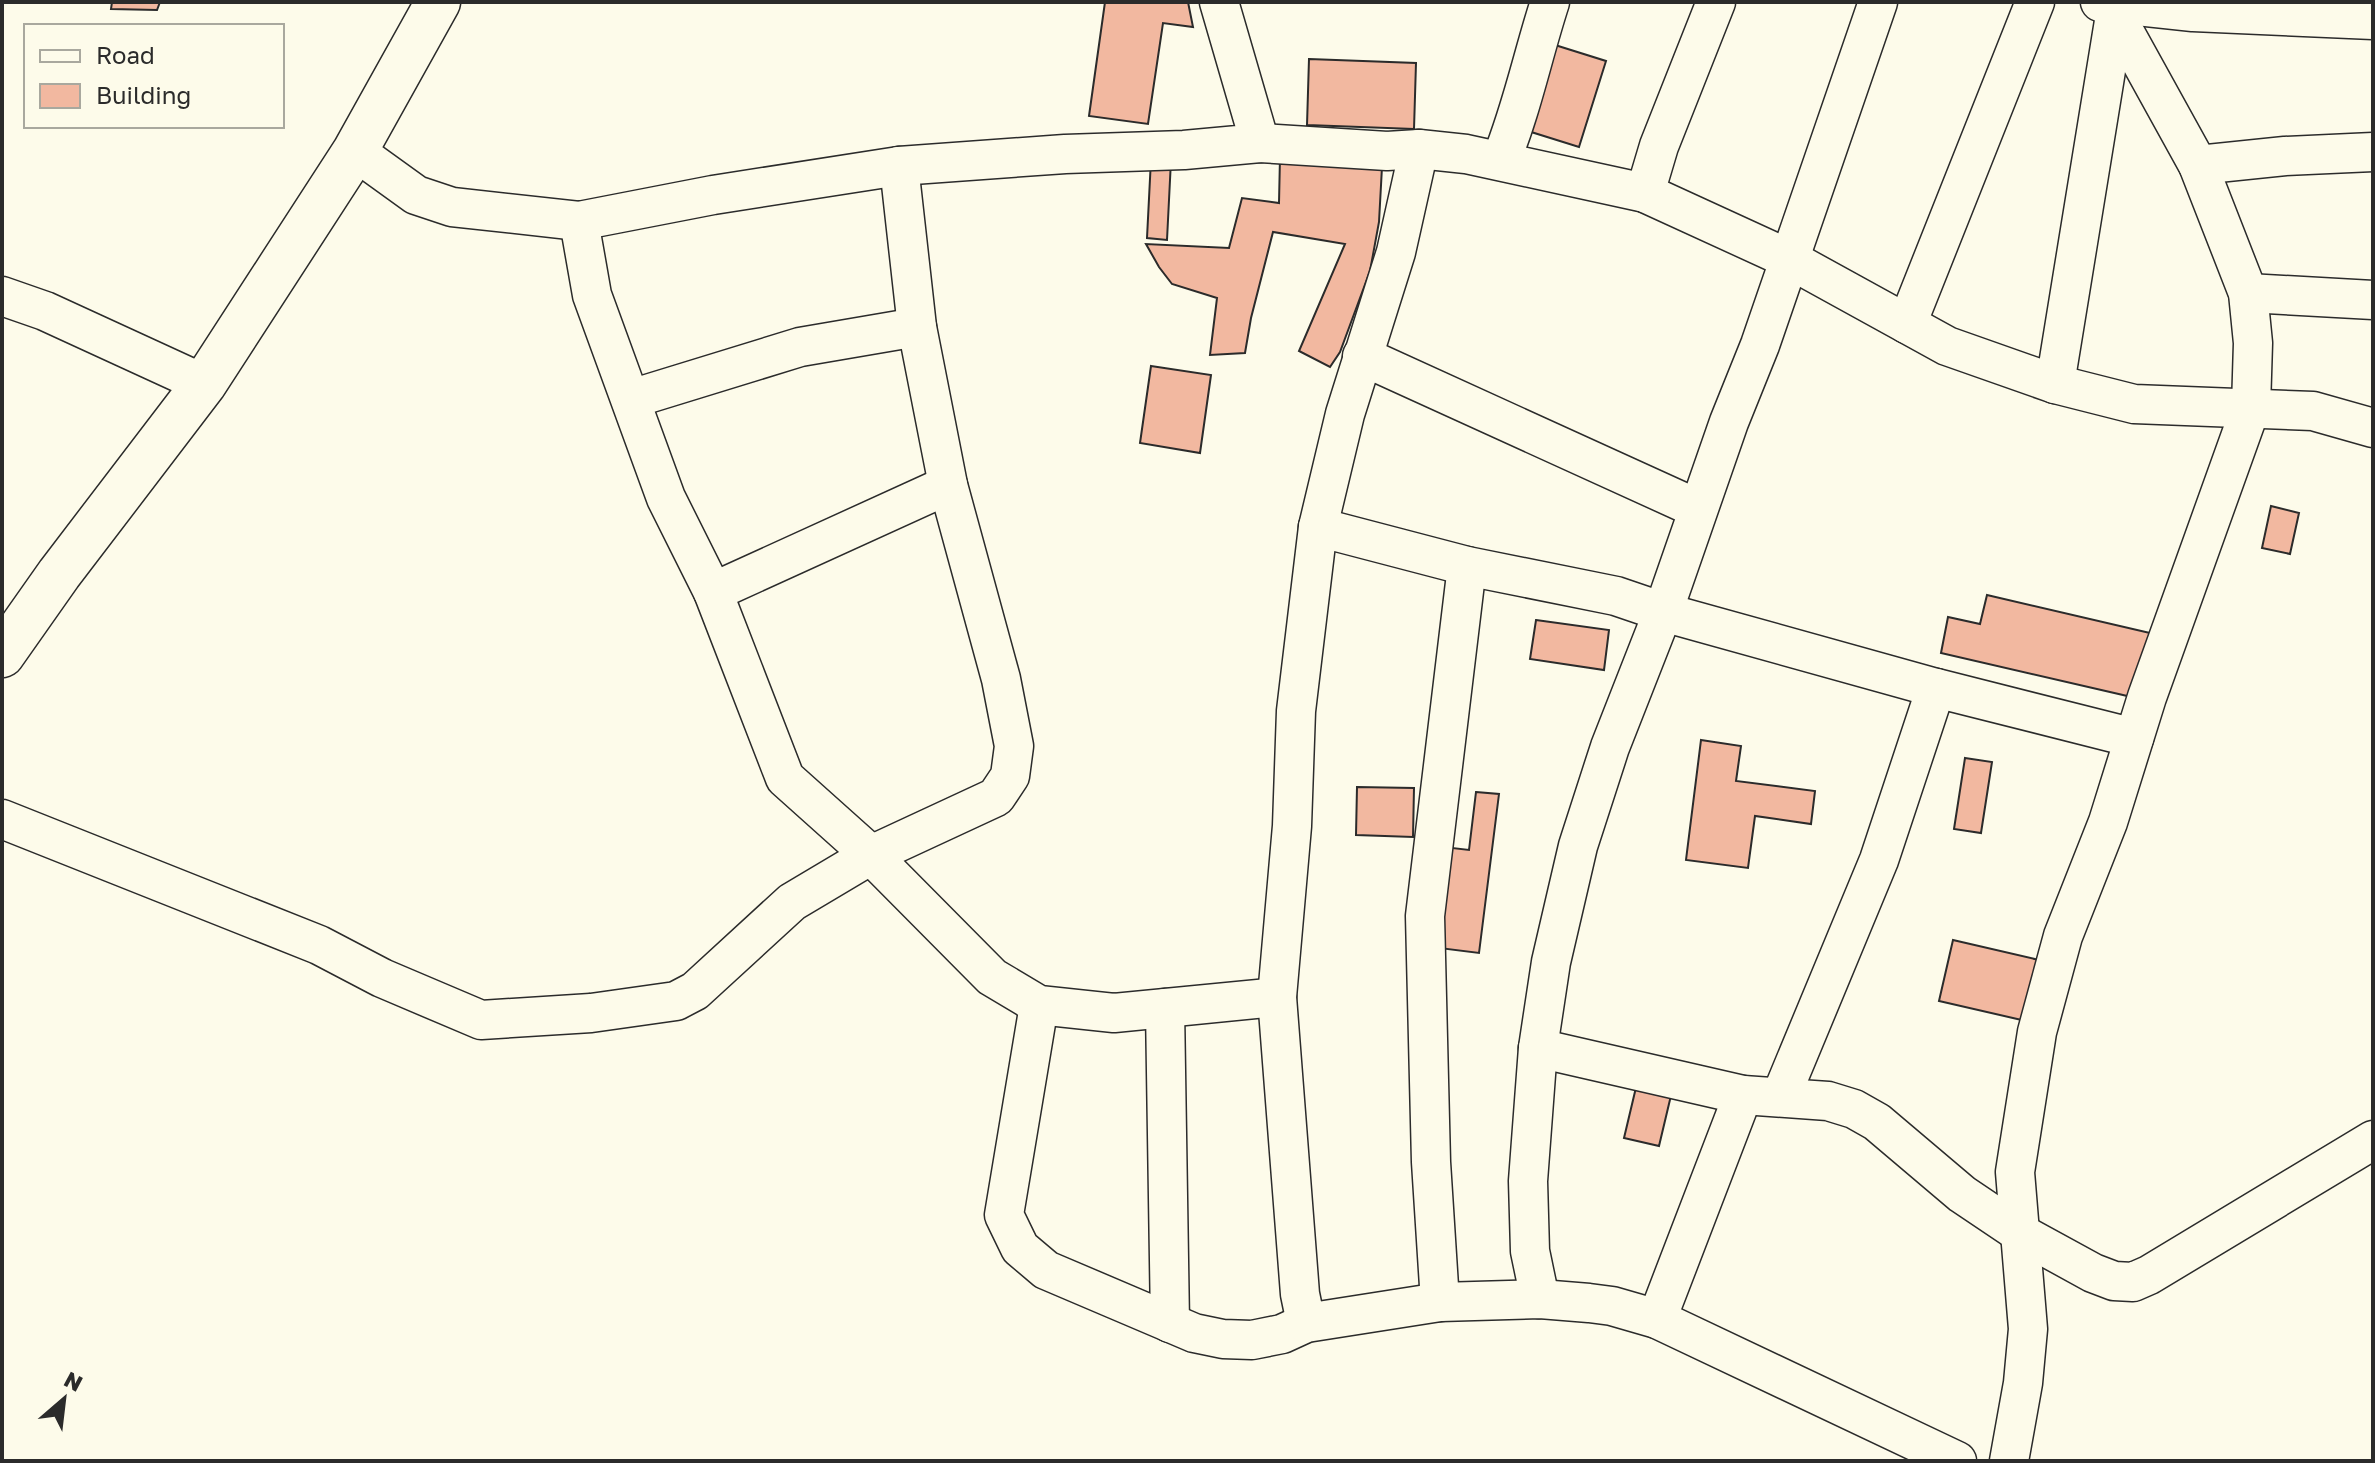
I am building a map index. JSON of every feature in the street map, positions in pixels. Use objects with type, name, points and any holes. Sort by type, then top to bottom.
[{"type":"street","points":[[2,655],[59,574],[204,384],[355,151],[438,2]]},
{"type":"street","points":[[1219,2],[1260,143]]},
{"type":"street","points":[[1501,160],[1513,130],[1550,2]]},
{"type":"street","points":[[1645,193],[1659,146],[1716,2]]},
{"type":"street","points":[[1540,1299],[1530,1251],[1528,1181],[1538,1048],[1551,962],[1578,846],[1610,747],[1663,612],[1760,345],[1878,2]]},
{"type":"street","points":[[1907,324],[2035,2]]},
{"type":"street","points":[[2055,384],[2108,5]]},
{"type":"street","points":[[2108,5],[2373,20]]},
{"type":"street","points":[[2009,1461],[2023,1383],[2028,1329],[2015,1172],[2037,1032],[2063,936],[2108,822],[2134,738],[2251,407],[2253,343],[2248,293],[2198,165],[2108,5]]},
{"type":"street","points":[[355,151],[416,195],[452,207],[579,221],[713,195],[899,166],[1065,154],[1184,150],[1260,143],[1387,151],[1419,149],[1501,160],[1645,193],[1789,259],[1947,346],[2055,384],[2134,404],[2313,411],[2373,428]]},
{"type":"street","points":[[1306,1323],[1300,1294],[1277,997],[1292,826],[1296,711],[1318,527],[1362,356],[1396,252],[1419,149]]},
{"type":"street","points":[[2198,165],[2285,156],[2373,152]]},
{"type":"street","points":[[2,819],[319,945],[382,978],[481,1020],[591,1013],[676,1001],[695,991],[792,902],[871,855],[996,797],[1010,776],[1014,746],[1001,679],[948,485],[917,327],[899,166]]},
{"type":"street","points":[[579,221],[592,295],[666,498],[713,592],[785,778],[836,827],[871,855],[992,977],[1039,1005],[1114,1013],[1277,997]]},
{"type":"street","points":[[2248,293],[2373,300]]},
{"type":"street","points":[[2,296],[45,311],[204,384]]},
{"type":"street","points":[[631,399],[800,347],[917,327]]},
{"type":"street","points":[[1362,356],[1698,509]]},
{"type":"street","points":[[713,592],[948,485]]},
{"type":"street","points":[[1318,527],[1467,566],[1616,596],[1936,688],[2134,738]]},
{"type":"street","points":[[1440,1302],[1431,1162],[1425,916],[1467,566]]},
{"type":"street","points":[[1781,1096],[1879,860],[1936,688]]},
{"type":"street","points":[[1039,1005],[1004,1215],[1020,1248],[1046,1270],[1194,1333],[1223,1339],[1252,1340],[1282,1334],[1306,1323],[1440,1302],[1540,1299],[1612,1306],[1657,1319],[1957,1461]]},
{"type":"street","points":[[1165,1008],[1170,1323]]},
{"type":"street","points":[[1538,1048],[1743,1095],[1828,1101],[1854,1109],[1877,1122],[1962,1194],[2020,1233],[2093,1273],[2114,1281],[2133,1282],[2191,1252],[2272,1199],[2373,1140]]},
{"type":"street","points":[[1657,1319],[1743,1095]]},
{"type":"building","points":[[112,2],[160,2],[157,10],[111,9]]},
{"type":"building","points":[[1105,2],[1188,2],[1193,27],[1163,23],[1148,124],[1089,116]]},
{"type":"building","points":[[1555,45],[1606,61],[1579,147],[1528,131]]},
{"type":"building","points":[[1309,59],[1416,63],[1414,129],[1307,125]]},
{"type":"building","points":[[1280,157],[1382,167],[1379,222],[1370,271],[1340,352],[1330,367],[1299,351],[1345,244],[1273,232],[1245,353],[1210,355],[1217,298],[1172,284],[1146,244],[1229,248],[1242,198],[1279,203]]},
{"type":"building","points":[[1151,159],[1171,160],[1167,240],[1147,238]]},
{"type":"building","points":[[1151,366],[1211,375],[1200,453],[1140,443]]},
{"type":"building","points":[[2271,506],[2299,513],[2290,554],[2262,548]]},
{"type":"building","points":[[1987,595],[2150,633],[2136,698],[1941,653],[1948,617],[1980,624]]},
{"type":"building","points":[[1536,620],[1609,630],[1604,670],[1530,659]]},
{"type":"building","points":[[1701,740],[1741,746],[1736,781],[1815,791],[1811,824],[1755,816],[1748,868],[1686,860]]},
{"type":"building","points":[[1965,758],[1992,762],[1981,833],[1954,829]]},
{"type":"building","points":[[1357,787],[1414,788],[1413,837],[1356,835]]},
{"type":"building","points":[[1476,792],[1499,794],[1479,953],[1431,947],[1444,847],[1469,850]]},
{"type":"building","points":[[1953,940],[2039,960],[2026,1021],[1939,1001]]},
{"type":"building","points":[[1638,1079],[1673,1087],[1659,1146],[1624,1138]]}]
